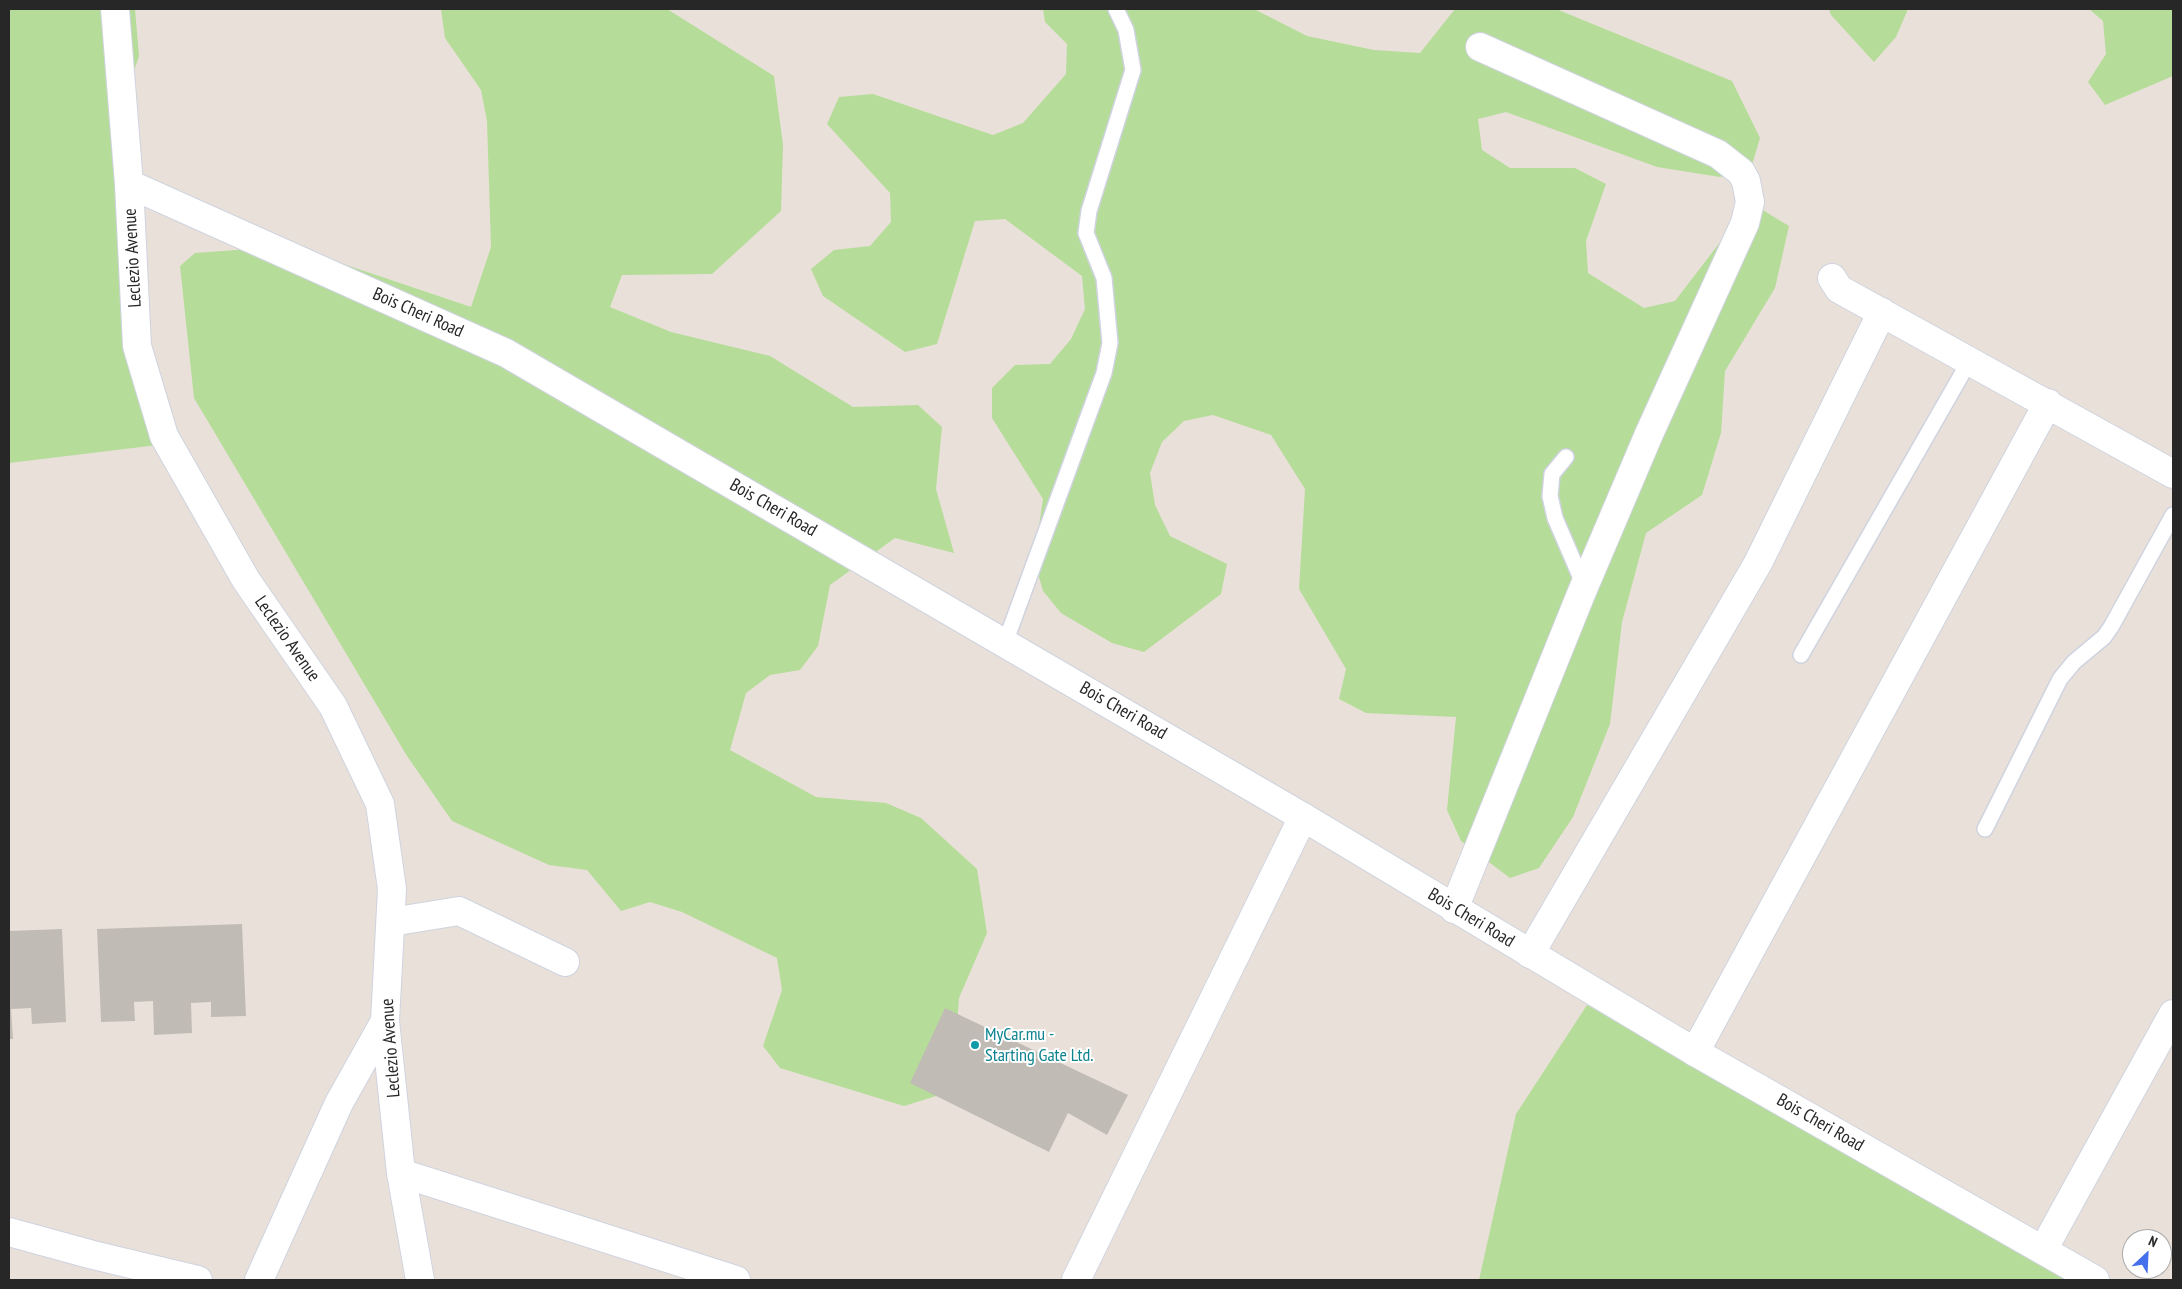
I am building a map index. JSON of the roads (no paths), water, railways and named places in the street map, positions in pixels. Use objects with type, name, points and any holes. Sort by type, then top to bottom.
[{"type":"street","name":"Leclezio Avenue","points":[[115,9],[129,184],[137,346],[164,436],[246,580],[333,706],[380,804],[392,889],[385,1022],[401,1173],[420,1280]]},
{"type":"street","points":[[1454,909],[1580,594],[1745,223],[1750,202],[1749,191],[1740,172],[1718,154],[1480,47]]},
{"type":"street","name":"Bois Cheri Road","points":[[129,184],[506,353],[1303,817],[1695,1052],[2095,1280]]},
{"type":"street","points":[[1832,278],[1839,288],[2173,474]]},
{"type":"street","points":[[1530,954],[1758,563],[1882,312]]},
{"type":"street","points":[[1695,1052],[2048,403]]},
{"type":"street","points":[[1076,1280],[1303,817]]},
{"type":"street","points":[[391,922],[459,912],[566,962]]},
{"type":"street","points":[[2043,1250],[2173,1014]]},
{"type":"street","points":[[259,1280],[339,1103],[385,1022]]},
{"type":"street","points":[[401,1173],[736,1280]]},
{"type":"street","points":[[9,1232],[93,1255],[198,1280]]},
{"type":"lane","points":[[1006,643],[1104,373],[1110,343],[1104,278],[1086,233],[1089,212],[1133,70],[1126,30],[1116,9]]},
{"type":"lane","points":[[1801,655],[1970,360]]},
{"type":"lane","points":[[1566,457],[1552,474],[1550,496],[1555,518],[1580,576],[1580,594]]},
{"type":"lane","points":[[1985,829],[2060,679],[2074,662],[2104,637],[2111,627],[2173,515]]},
{"type":"place","name":"MyCar.mu - Starting Gate Ltd.","points":[[975,1045]]}]
